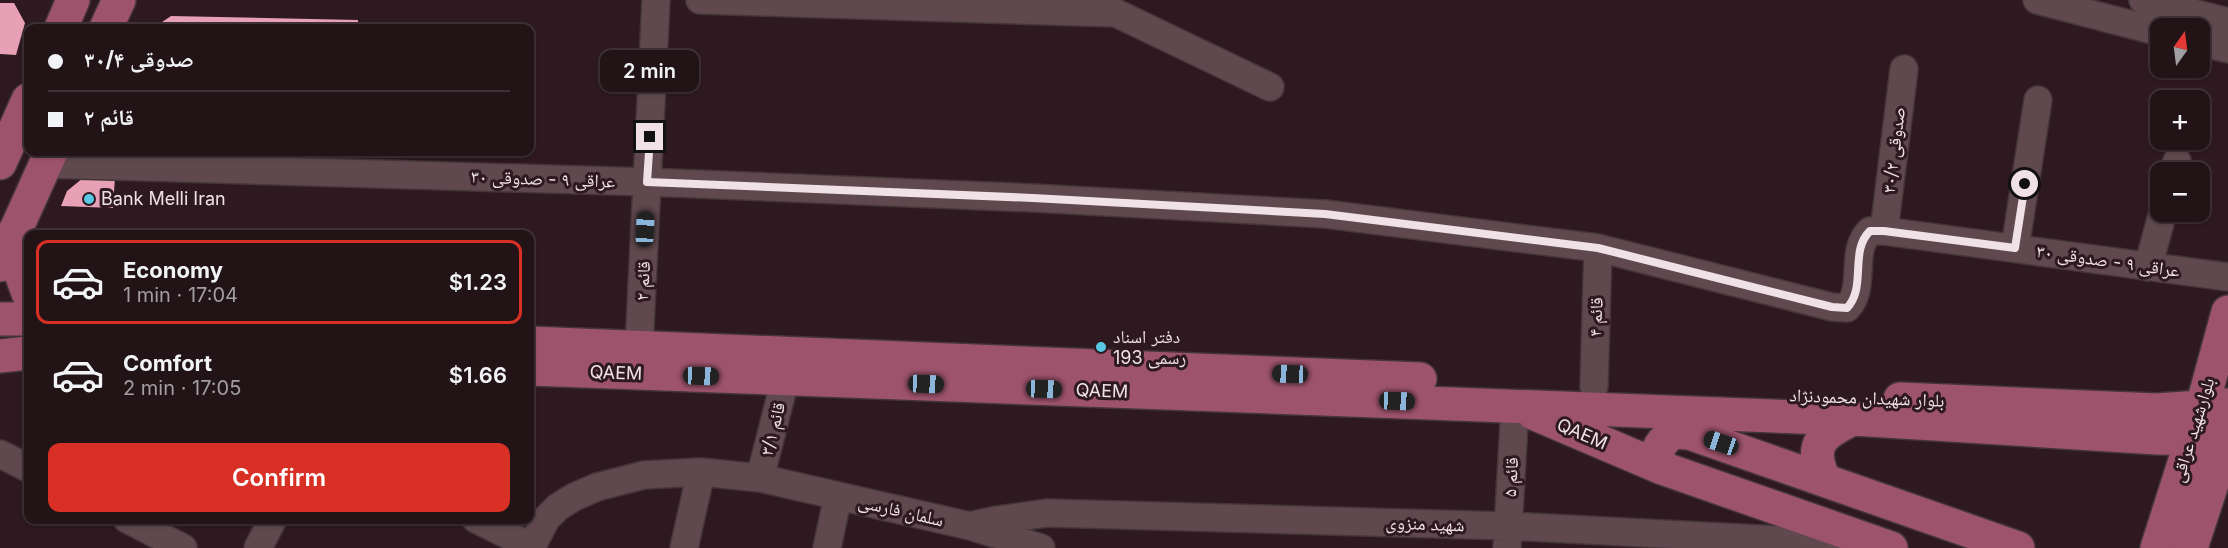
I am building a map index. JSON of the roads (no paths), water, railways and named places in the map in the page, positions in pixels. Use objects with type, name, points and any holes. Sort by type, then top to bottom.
[{"type":"main road","points":[[63,24],[73,0]]},
{"type":"main road","points":[[0,162],[24,109]]},
{"type":"main road","points":[[0,265],[48,158]]},
{"type":"main road","points":[[15,231],[20,271],[24,282]]},
{"type":"main road","name":"بلوارشهید عراقی","points":[[2157,548],[2192,438],[2215,406],[2228,312]]},
{"type":"main road","points":[[0,319],[24,319]]},
{"type":"main road","name":"QAEM","points":[[534,344],[785,380],[1510,394]]},
{"type":"main road","points":[[0,356],[24,353]]},
{"type":"main road","name":"QAEM","points":[[534,369],[639,360],[1510,394],[1662,468],[1886,546]]},
{"type":"main road","name":"بلوار شهیدان محمودنژاد","points":[[1510,394],[1594,386],[2157,410],[2215,406]]},
{"type":"main road","name":"بلوار شهیدان محمودنژاد","points":[[1510,394],[2157,438],[2228,438]]},
{"type":"main road","points":[[1824,479],[1816,460],[1817,447],[1832,429],[1853,419]]},
{"type":"main road","points":[[1662,468],[1658,458],[1660,443],[1673,432],[1689,433],[2018,548]]},
{"type":"main road","name":"بلوارشهید عراقی","points":[[2191,548],[2228,438]]},
{"type":"street","name":"قائم ۲","points":[[639,360],[656,0]]},
{"type":"street","points":[[700,0],[1116,13],[1270,87]]},
{"type":"street","points":[[2037,0],[2150,29]]},
{"type":"street","points":[[2143,0],[2228,21]]},
{"type":"street","points":[[2210,45],[2228,50]]},
{"type":"street","name":"صدوقی ۳۰/۲","points":[[1884,231],[1904,69]]},
{"type":"street","points":[[2015,248],[2038,100]]},
{"type":"street","name":"عراقی ۹ - صدوقی ۳۰","points":[[48,158],[1033,198],[1325,214],[1598,248],[1832,307],[1847,308],[1856,299],[1861,244],[1870,231],[2228,277]]},
{"type":"street","points":[[2148,267],[2160,222]]},
{"type":"street","name":"قائم ۴","points":[[1594,386],[1598,248]]},
{"type":"street","name":"قائم ۳/۱","points":[[760,478],[785,380]]},
{"type":"street","name":"قائم ۵","points":[[1508,537],[1510,394]]},
{"type":"street","points":[[0,454],[24,466]]},
{"type":"street","points":[[684,548],[700,472]]},
{"type":"street","name":"سلمان فارسی","points":[[532,548],[546,519],[558,507],[574,497],[597,487],[644,476],[700,472],[760,478],[970,526],[1041,548]]},
{"type":"street","points":[[827,548],[838,496]]},
{"type":"street","name":"شهید منزوی","points":[[970,526],[1047,513],[1508,537],[1886,546]]},
{"type":"street","points":[[137,524],[183,548]]},
{"type":"street","points":[[258,548],[270,524]]},
{"type":"street","points":[[486,524],[532,548]]},
{"type":"place","name":"Bank Melli Iran","points":[[89,199]]},
{"type":"place","name":"دفتر اسناد رسمی 193","points":[[1101,347]]}]
